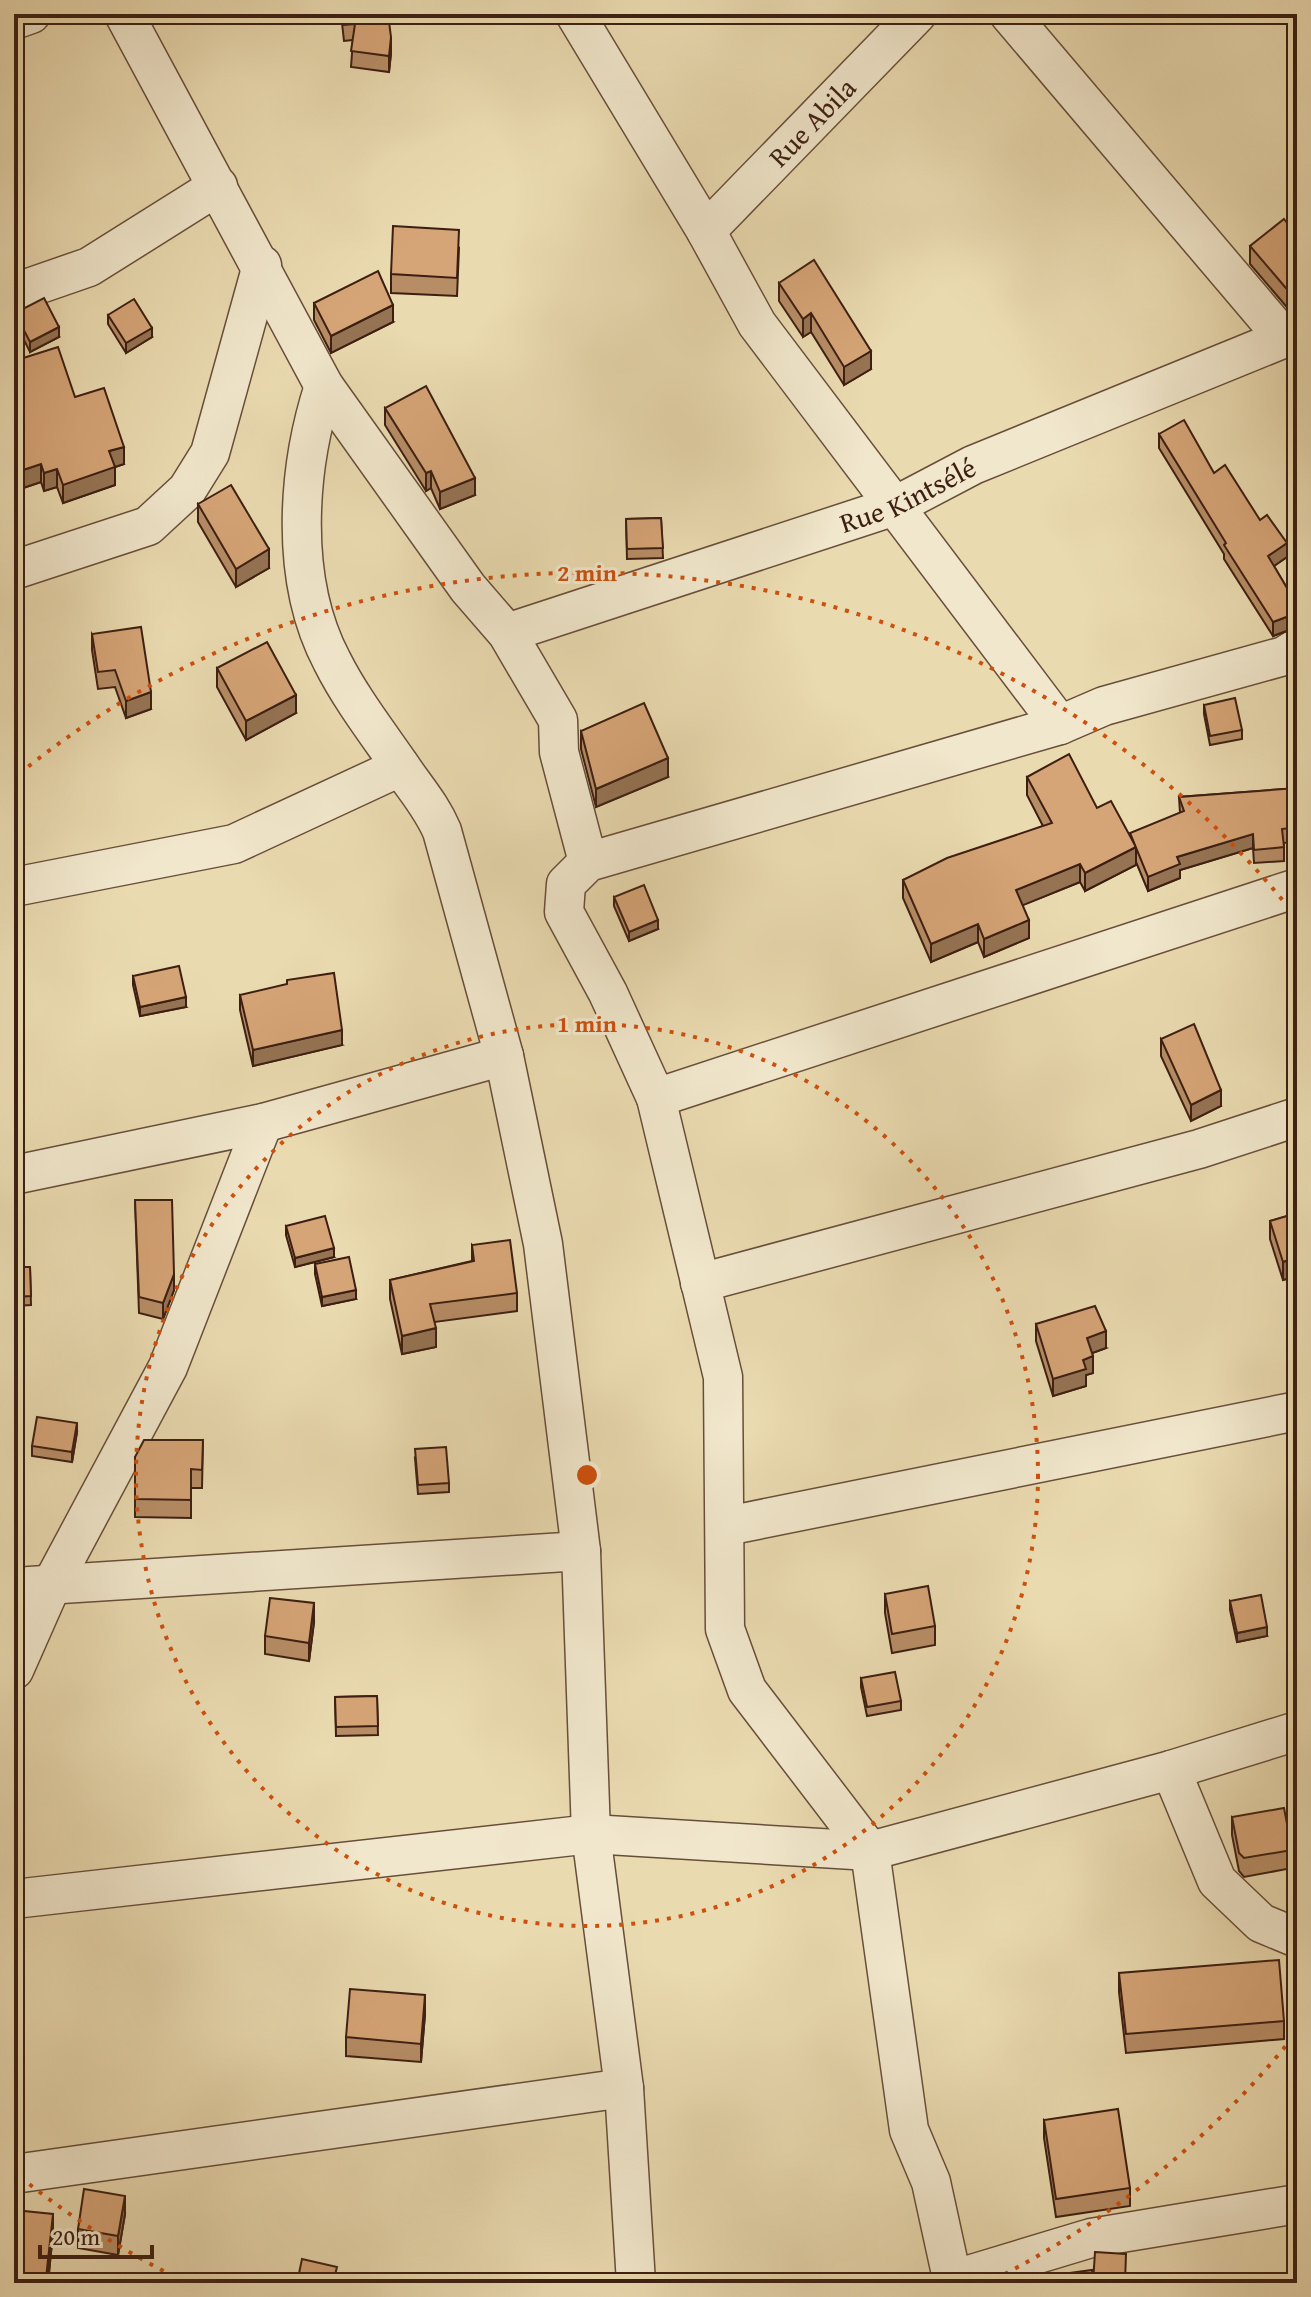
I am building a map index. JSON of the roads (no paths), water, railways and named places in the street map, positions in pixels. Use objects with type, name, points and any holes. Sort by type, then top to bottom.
[{"type":"street","points":[[14,20],[31,14]]},
{"type":"street","points":[[124,14],[262,265],[324,386],[468,588],[507,633],[558,720],[559,752],[588,862]]},
{"type":"street","points":[[575,14],[706,231],[757,324],[1060,725]]},
{"type":"street","name":"Rue Abila","points":[[706,231],[917,14]]},
{"type":"street","points":[[1009,14],[1290,335]]},
{"type":"street","points":[[14,293],[89,267],[218,186]]},
{"type":"street","points":[[14,570],[148,526],[187,490],[210,453],[262,265]]},
{"type":"street","name":"Rue Kintsélé","points":[[507,633],[895,506],[973,465],[1290,335]]},
{"type":"street","points":[[324,386],[311,426],[300,507],[308,591],[331,660],[400,767],[430,804],[442,831],[504,1056],[543,1244],[581,1551],[591,1834],[624,2088],[636,2283]]},
{"type":"street","points":[[1297,648],[1284,656],[1104,706],[1060,725],[588,862],[566,884],[564,912],[608,993],[656,1098],[723,1377],[727,1526],[725,1629],[747,1690],[870,1851],[909,2130],[931,2182],[953,2282],[1091,2238],[1297,2204]]},
{"type":"street","points":[[14,887],[234,844],[400,767]]},
{"type":"street","points":[[656,1098],[1297,888]]},
{"type":"street","points":[[14,1175],[263,1123],[504,1056]]},
{"type":"street","points":[[700,1283],[1199,1149],[1297,1117]]},
{"type":"street","points":[[14,1670],[52,1584],[168,1367],[263,1123]]},
{"type":"street","points":[[727,1526],[1297,1411]]},
{"type":"street","points":[[14,1587],[581,1551]]},
{"type":"street","points":[[14,1899],[591,1834],[870,1851],[1171,1770],[1297,1731]]},
{"type":"street","points":[[1171,1770],[1217,1881],[1261,1923],[1297,1938]]},
{"type":"street","points":[[14,2174],[624,2088]]}]
